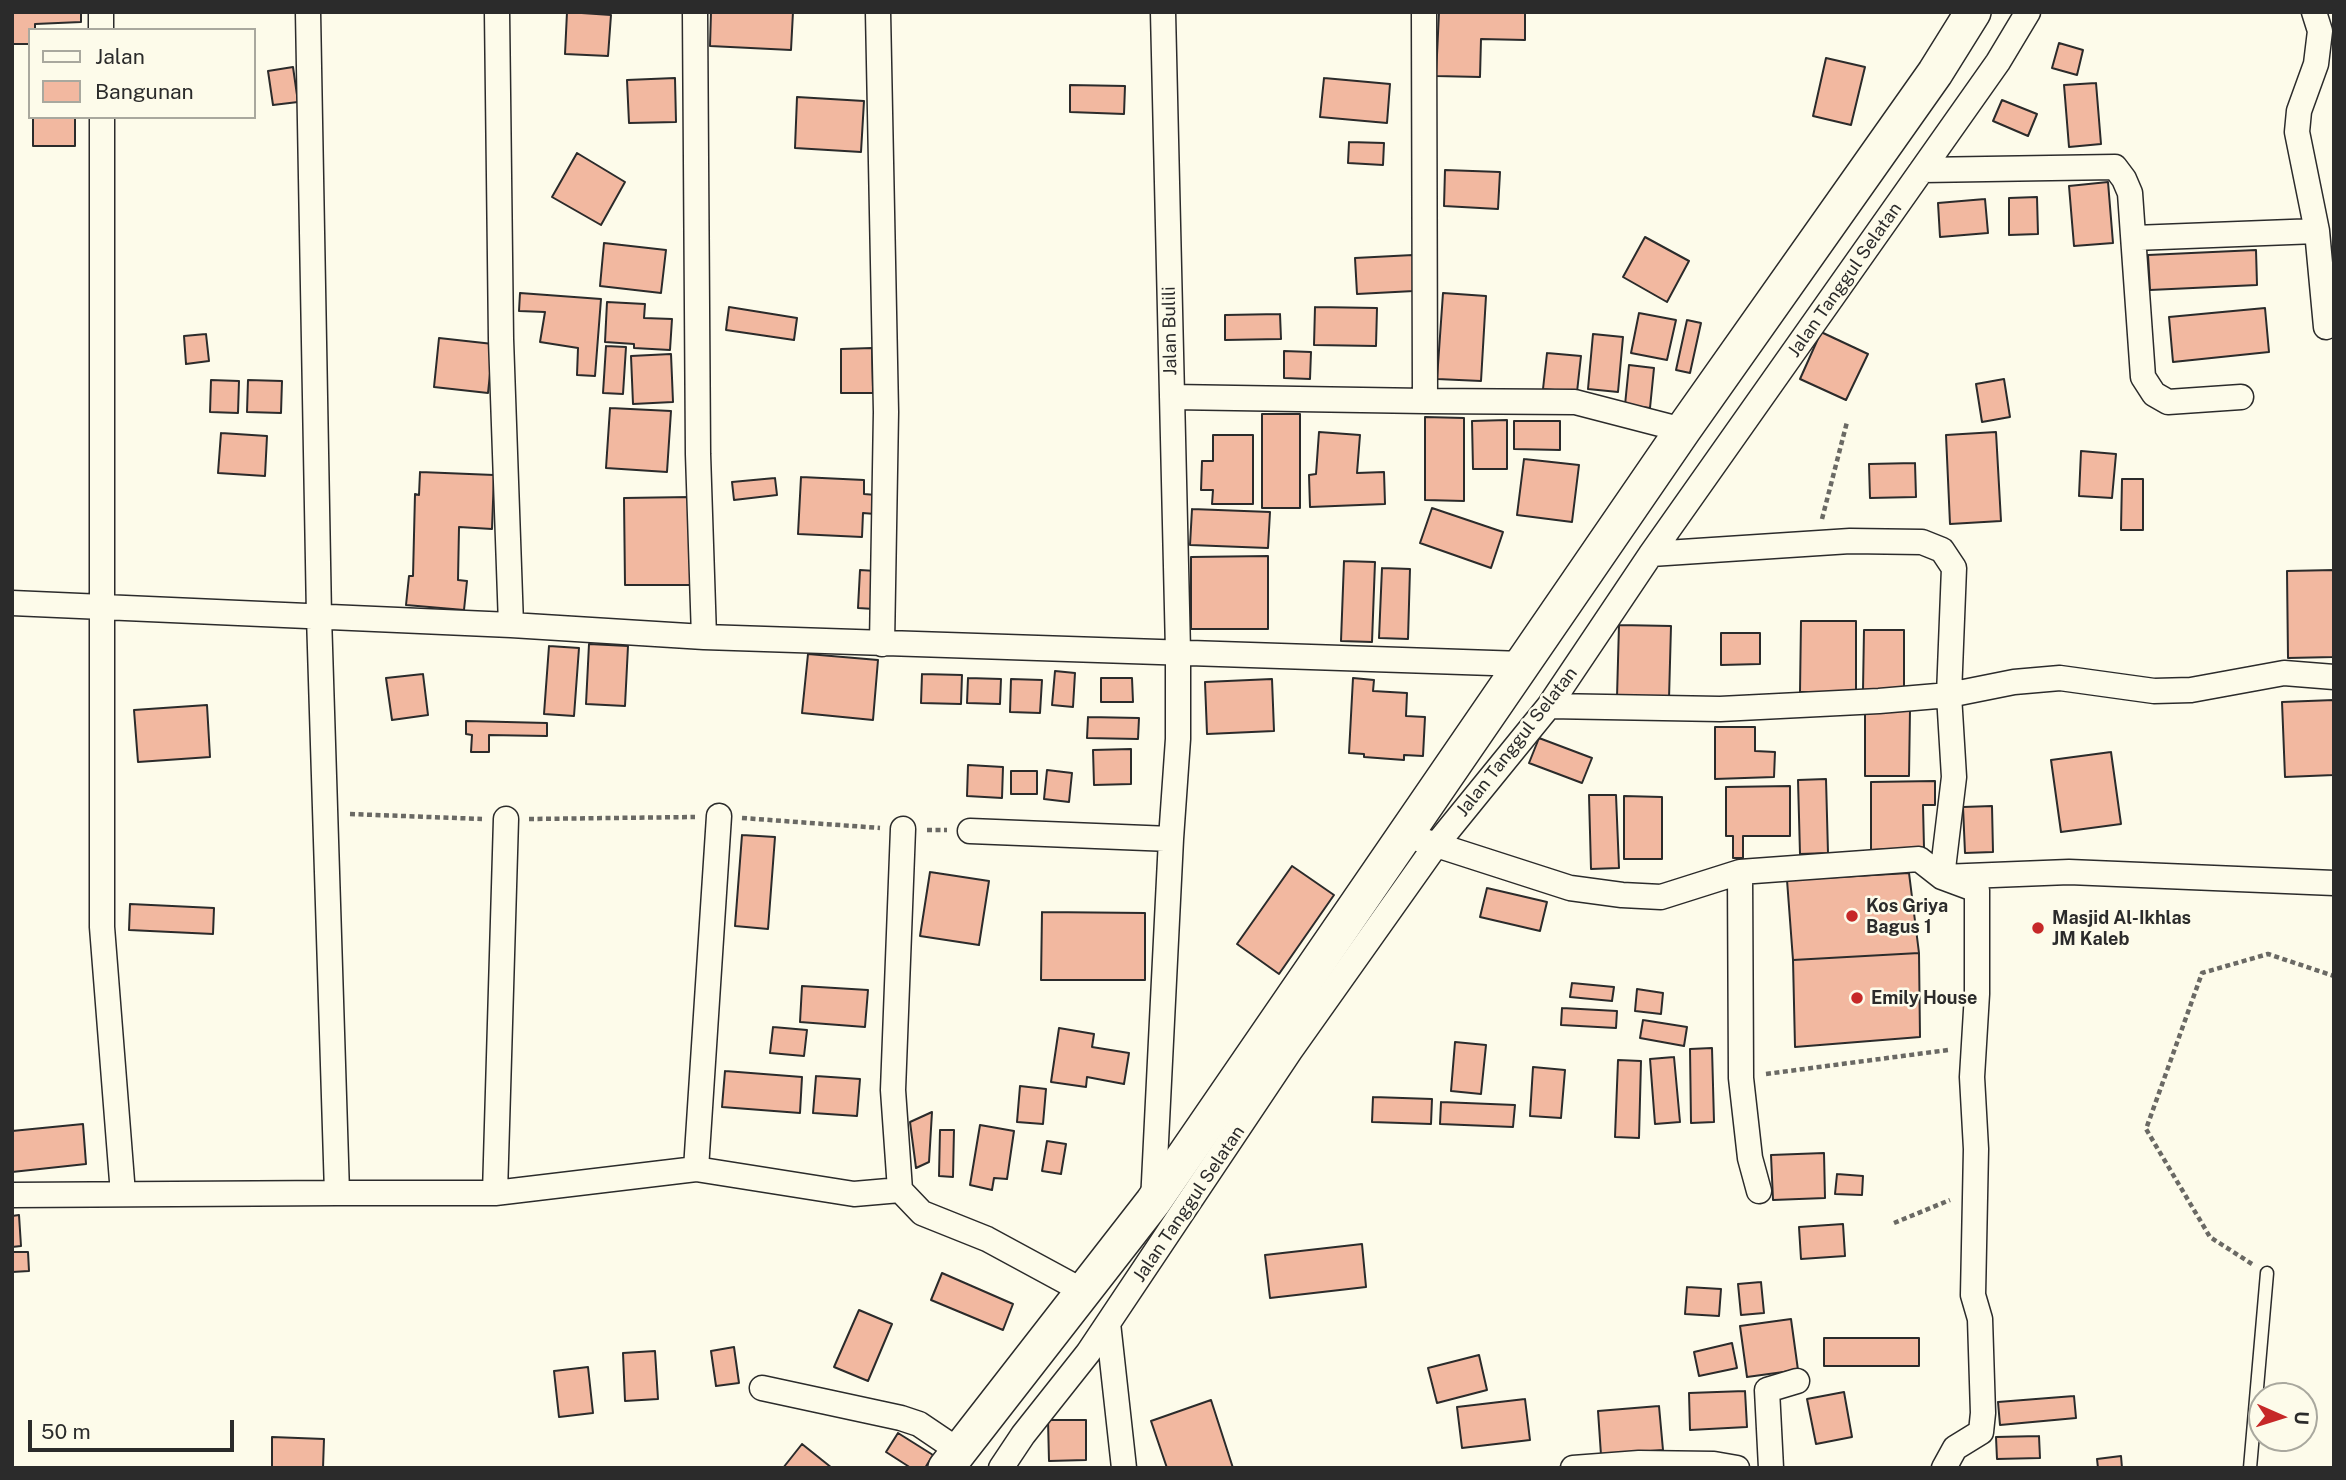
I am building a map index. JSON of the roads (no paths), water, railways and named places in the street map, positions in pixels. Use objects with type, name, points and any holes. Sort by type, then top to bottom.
[{"type":"street","points":[[308,12],[319,615],[337,1192]]},
{"type":"street","points":[[497,12],[501,339],[510,625]]},
{"type":"street","points":[[695,12],[698,454],[704,637]]},
{"type":"street","points":[[878,12],[886,412],[882,644]]},
{"type":"street","name":"Jalan Bulili","points":[[1163,12],[1172,397],[1575,402],[1683,429]]},
{"type":"street","points":[[1424,12],[1425,401]]},
{"type":"street","name":"Jalan Tanggul Selatan","points":[[1001,1468],[1088,1353],[1197,1194],[1290,1051],[1420,840],[1523,664],[1683,429],[1935,73],[1973,12]]},
{"type":"street","name":"Jalan Tanggul Selatan","points":[[953,1459],[1153,1202],[1259,1051],[1420,840],[1549,706],[1651,554],[1998,62],[2028,12]]},
{"type":"street","points":[[2314,12],[2320,31],[2316,64],[2299,111],[2297,132],[2317,231],[2326,327]]},
{"type":"street","points":[[102,119],[102,927],[123,1194]]},
{"type":"street","points":[[1922,170],[2115,167],[2130,193],[2141,365],[2148,386],[2160,398],[2178,403],[2241,397]]},
{"type":"street","points":[[2134,238],[2317,231]]},
{"type":"street","points":[[1153,1202],[1178,738],[1172,397]]},
{"type":"street","points":[[1651,554],[1815,543],[1922,542],[1942,551],[1954,568],[1949,695],[1954,777],[1942,877]]},
{"type":"street","points":[[12,603],[319,615],[704,637],[1523,664]]},
{"type":"street","points":[[1549,706],[1720,709],[1949,695],[2041,679],[2072,678],[2113,688],[2154,691],[2191,690],[2284,673],[2334,677]]},
{"type":"street","points":[[696,1169],[719,816]]},
{"type":"street","points":[[495,1193],[506,820]]},
{"type":"street","points":[[903,829],[893,1090],[900,1190],[922,1213],[987,1238],[1083,1291]]},
{"type":"street","points":[[970,831],[1171,839]]},
{"type":"street","points":[[1420,840],[1570,888],[1622,895],[1661,897],[1740,872],[1919,859],[1942,877],[1977,890],[1977,994],[1972,1077],[1976,1188],[1973,1295],[1980,1319],[1982,1422],[1981,1432],[1955,1448],[1944,1468]]},
{"type":"street","points":[[1740,872],[1741,1078],[1750,1158],[1759,1191]]},
{"type":"street","points":[[1942,877],[2069,872],[2334,883]]},
{"type":"street","points":[[12,1195],[495,1193],[696,1169],[854,1194],[900,1190]]},
{"type":"street","points":[[1108,1323],[1124,1468]]},
{"type":"street","points":[[1771,1468],[1767,1390],[1797,1381]]},
{"type":"street","points":[[762,1388],[919,1424],[953,1459]]},
{"type":"street","points":[[1573,1468],[1639,1463],[1714,1464],[1737,1468]]},
{"type":"lane","points":[[2250,1468],[2267,1273]]},
{"type":"place","name":"Kos Griya Bagus 1","points":[[1852,916]]},
{"type":"place","name":"Masjid Al-Ikhlas JM Kaleb","points":[[2038,928]]},
{"type":"place","name":"Emily House","points":[[1857,998]]}]
